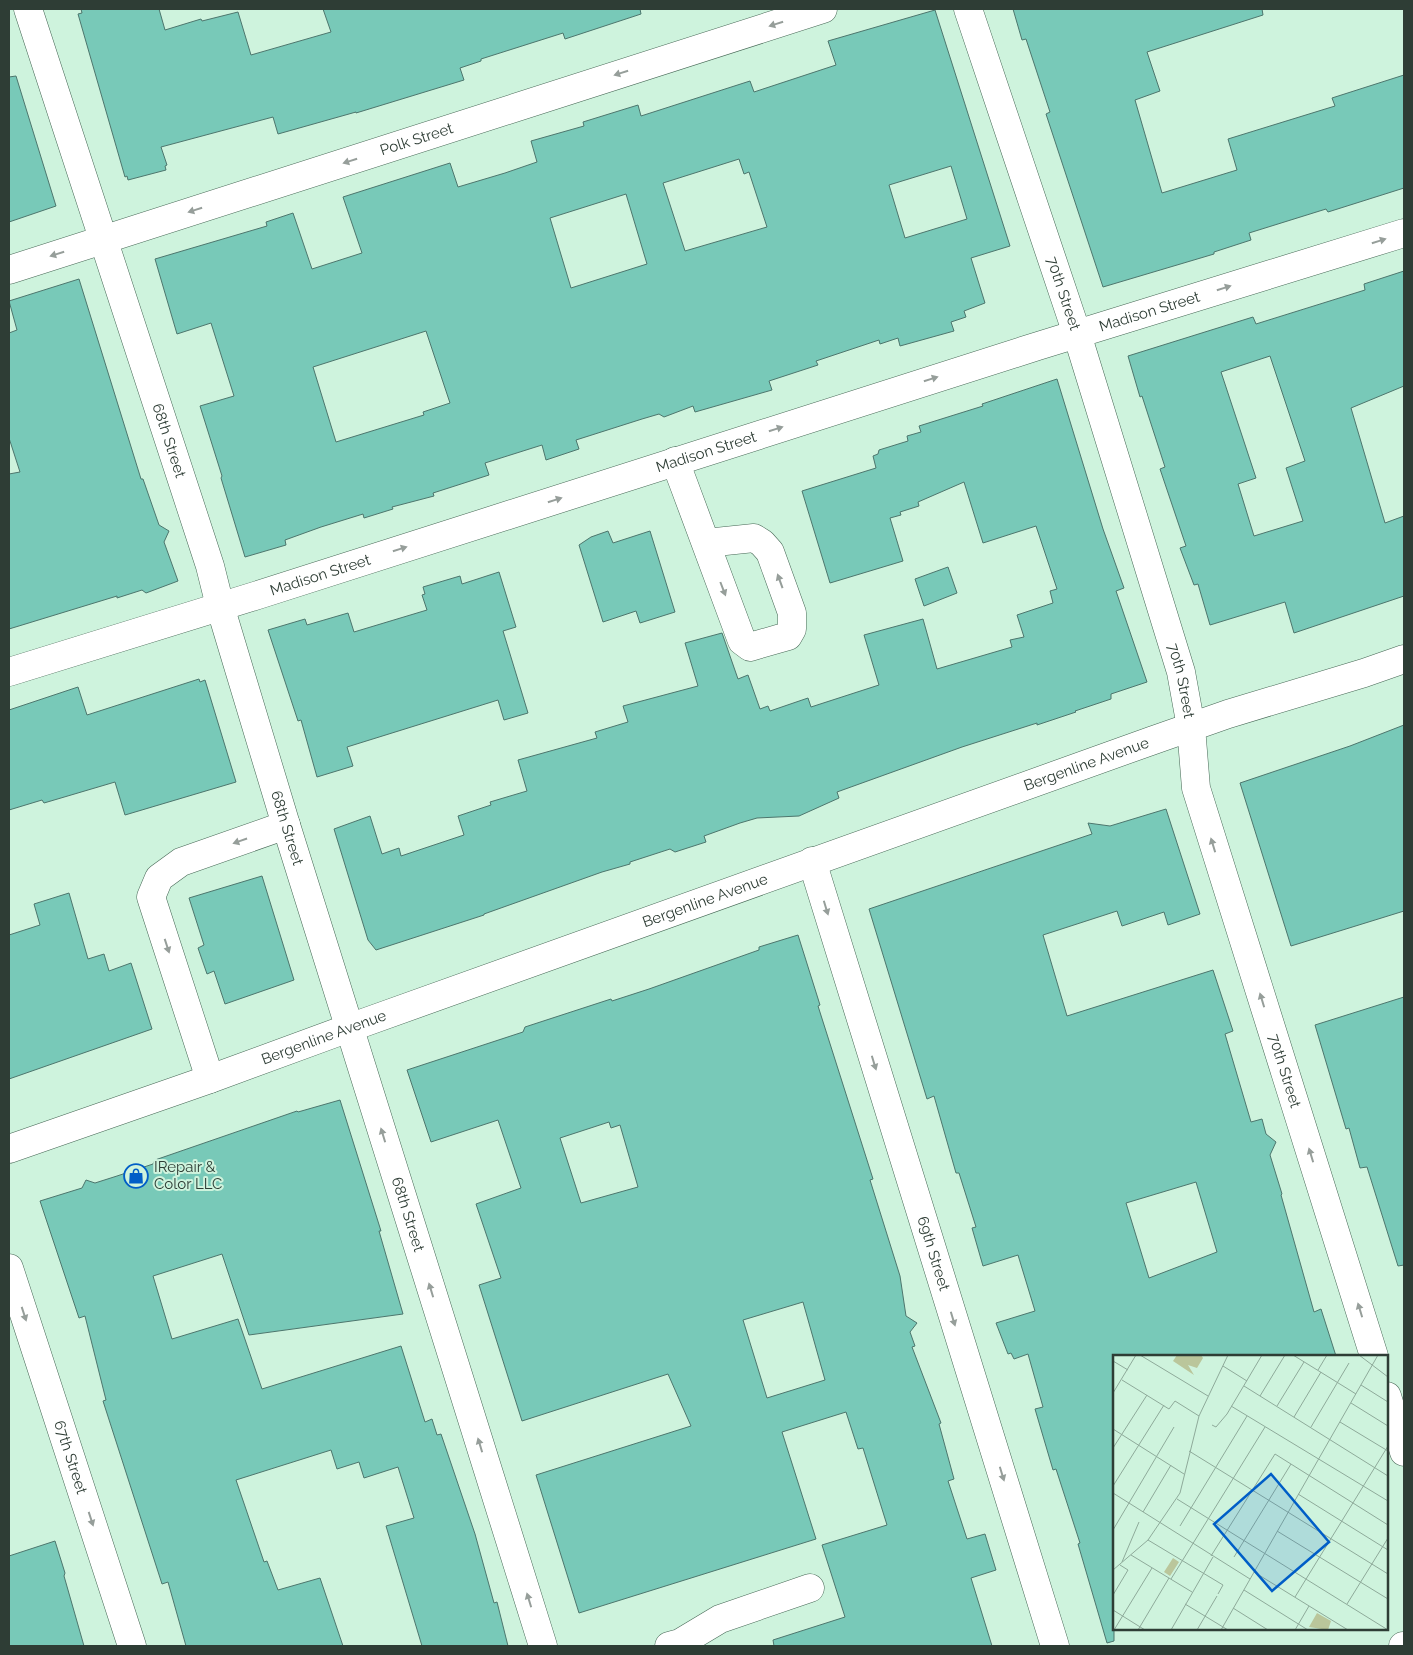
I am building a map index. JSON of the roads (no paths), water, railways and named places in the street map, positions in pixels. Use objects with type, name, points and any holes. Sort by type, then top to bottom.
[{"type":"street","name":"68th Street","points":[[28,9],[210,566],[220,606],[286,825],[543,1646]]},
{"type":"street","name":"Polk Street","points":[[9,270],[822,9]]},
{"type":"street","name":"70th Street","points":[[968,9],[1077,334],[1181,672],[1190,727],[1196,788],[1374,1355]]},
{"type":"street","name":"Madison Street","points":[[9,672],[1077,334],[1404,233]]},
{"type":"street","points":[[675,461],[706,544]]},
{"type":"street","name":"Bergenline Avenue","points":[[9,1149],[210,1079],[1190,727],[1404,659]]},
{"type":"street","points":[[210,1079],[151,897],[160,878],[181,862],[286,825]]},
{"type":"street","name":"69th Street","points":[[812,862],[1055,1646]]},
{"type":"street","name":"67th Street","points":[[9,1268],[132,1646]]},
{"type":"street","points":[[1388,1399],[1404,1452]]},
{"type":"street","points":[[669,1646],[680,1643],[720,1619],[810,1588]]},
{"type":"place","name":"IRepair & Color LLC","points":[[136,1176]]}]
